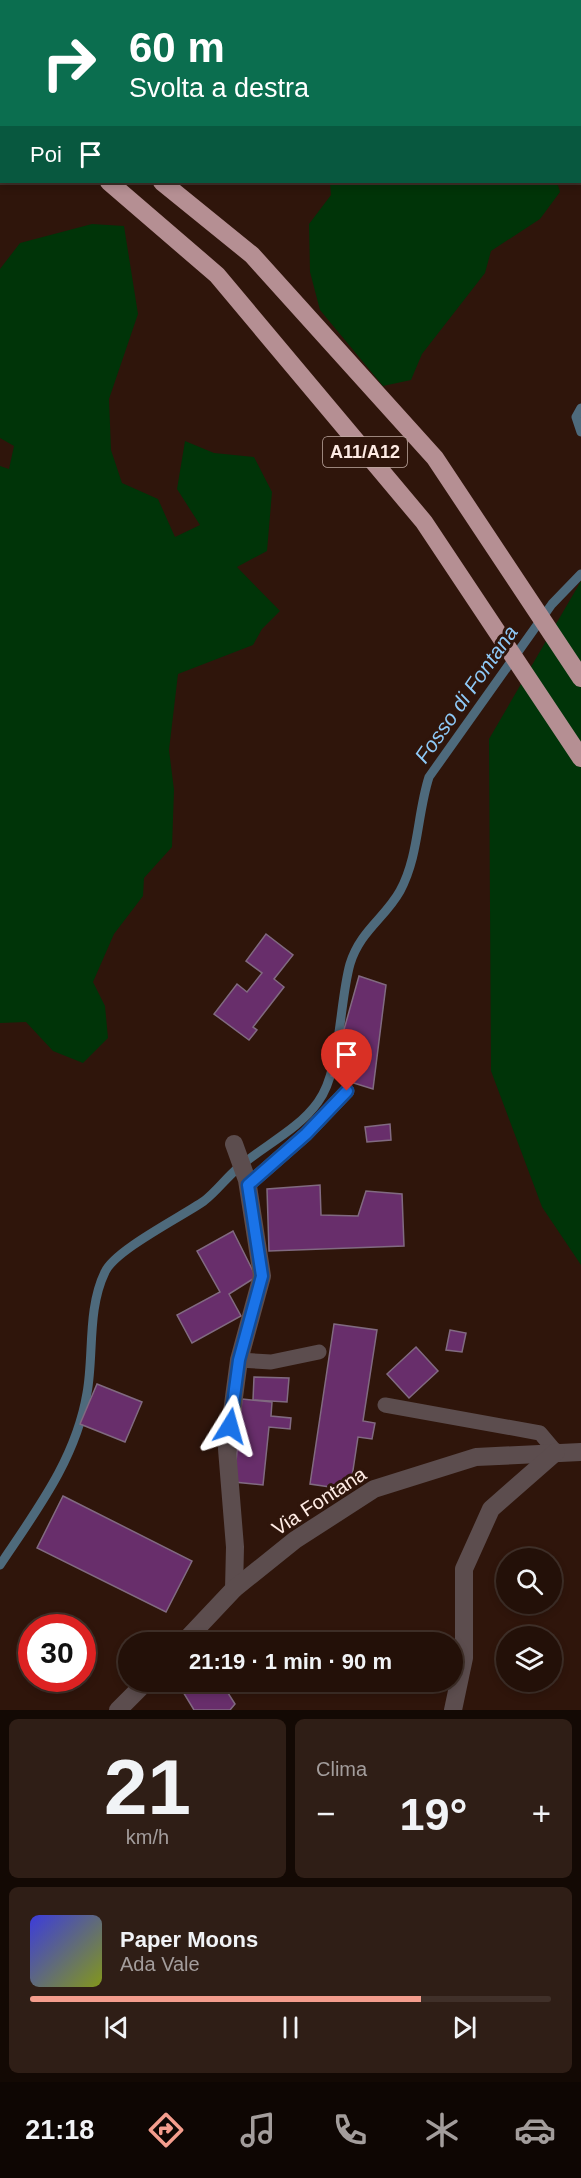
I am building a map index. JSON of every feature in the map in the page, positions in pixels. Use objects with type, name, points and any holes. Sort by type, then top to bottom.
[{"type":"highway","name":"A11/A12","points":[[110,183],[217,275],[424,522],[581,758]]},
{"type":"highway","name":"A11/A12","points":[[163,183],[252,255],[435,459],[581,678]]},
{"type":"street","points":[[234,1588],[235,1547],[227,1449],[239,1360],[262,1276],[247,1183],[235,1148]]},
{"type":"street","points":[[453,1710],[464,1658],[464,1569],[491,1509],[556,1452]]},
{"type":"street","name":"Via Fontana","points":[[193,1632],[234,1588],[295,1540],[374,1489],[476,1457],[581,1452]]},
{"type":"street","points":[[118,1710],[136,1692]]},
{"type":"lane","points":[[247,1183],[306,1134],[347,1091]]},
{"type":"lane","points":[[239,1360],[271,1362],[319,1352]]},
{"type":"lane","points":[[385,1405],[540,1433],[556,1452]]},
{"type":"green space","points":[[330,183],[557,183],[560,192],[540,219],[491,251],[485,273],[422,354],[411,380],[383,386],[320,310],[310,272],[309,224],[331,195]]},
{"type":"green space","points":[[92,224],[124,226],[138,314],[109,399],[111,450],[122,483],[158,499],[175,537],[200,525],[177,489],[185,441],[214,453],[254,457],[272,492],[267,551],[237,567],[280,611],[262,629],[253,645],[178,674],[169,750],[174,790],[172,847],[144,878],[143,896],[114,934],[93,982],[105,1006],[108,1038],[83,1063],[53,1051],[26,1022],[0,1023],[0,466],[9,469],[14,446],[0,438],[0,269],[20,243]]},
{"type":"green space","points":[[581,581],[581,1265],[542,1207],[491,1071],[489,739]]},
{"type":"building","points":[[266,934],[293,955],[274,979],[284,987],[253,1027],[257,1030],[249,1040],[214,1014],[237,984],[247,992],[262,973],[246,961]]},
{"type":"building","points":[[359,976],[386,985],[373,1089],[331,1076]]},
{"type":"building","points":[[390,1124],[391,1140],[367,1142],[365,1127]]},
{"type":"building","points":[[320,1185],[321,1215],[358,1216],[366,1191],[402,1194],[404,1246],[269,1251],[267,1189]]},
{"type":"building","points":[[233,1231],[256,1277],[229,1294],[241,1316],[192,1343],[177,1315],[220,1292],[197,1251]]},
{"type":"building","points":[[334,1324],[377,1330],[363,1421],[375,1423],[372,1439],[358,1437],[350,1490],[310,1484]]},
{"type":"building","points":[[450,1330],[466,1333],[462,1352],[446,1350]]},
{"type":"building","points":[[416,1347],[438,1371],[409,1398],[387,1374]]},
{"type":"building","points":[[254,1377],[289,1378],[287,1402],[253,1400]]},
{"type":"building","points":[[97,1384],[142,1402],[125,1442],[80,1424]]},
{"type":"building","points":[[242,1399],[272,1402],[271,1416],[291,1418],[290,1429],[269,1427],[263,1485],[234,1482]]},
{"type":"building","points":[[63,1496],[192,1561],[166,1612],[37,1548]]},
{"type":"building","points":[[183,1692],[227,1692],[235,1704],[230,1710],[194,1710]]},
{"type":"waterway","name":"Fosso di Fontana","points":[[581,408],[576,417],[581,432]]},
{"type":"waterway","name":"Fosso di Fontana","points":[[0,1565],[53,1484],[74,1440],[87,1393],[93,1317],[99,1286],[105,1272],[121,1254],[204,1201],[238,1168],[301,1121],[318,1102],[326,1089],[331,1073],[346,980],[354,952],[394,901],[406,878],[429,777],[552,604],[581,574]]},
{"type":"route","points":[[230,1426],[239,1360],[262,1276],[248,1185],[306,1134],[347,1091]]}]
